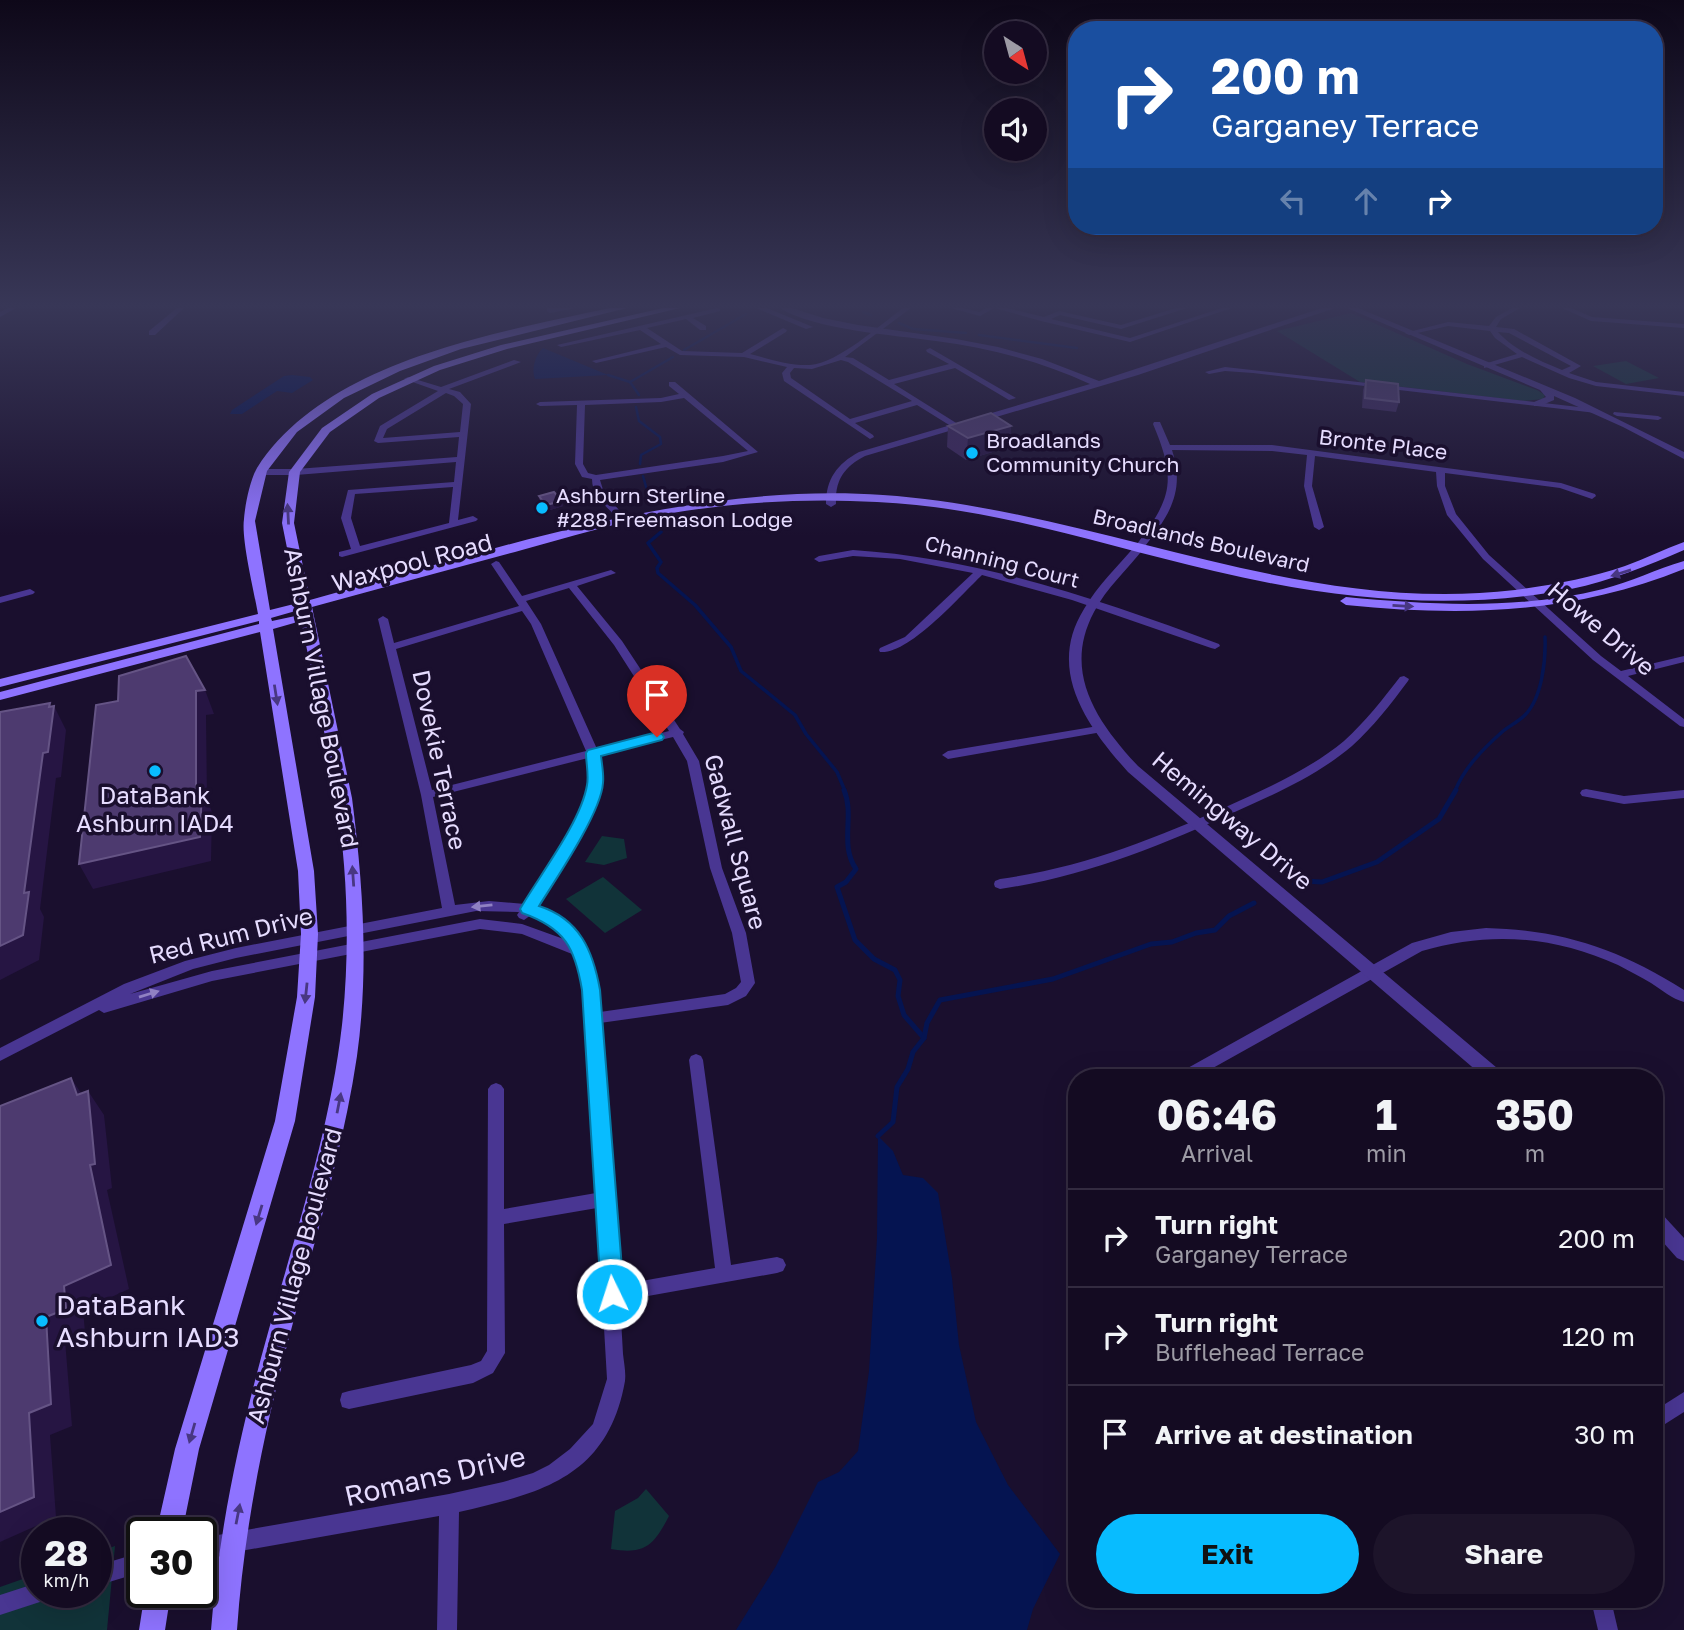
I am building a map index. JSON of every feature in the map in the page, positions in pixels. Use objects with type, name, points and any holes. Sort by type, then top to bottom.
[{"type":"main road","name":"Ashburn Village Boulevard","points":[[172,1517],[187,1449],[285,1122],[296,1068],[309,948],[306,871],[249,521],[252,498],[262,472],[286,440],[318,412],[363,384]]},
{"type":"main road","name":"Ashburn Village Boulevard","points":[[224,1630],[232,1542],[255,1426],[335,1125],[348,1055],[354,939],[353,880],[344,798],[286,514],[289,490],[308,452],[337,422],[366,401],[398,384]]},
{"type":"main road","name":"Waxpool Road","points":[[0,696],[622,519],[722,501],[831,500]]},
{"type":"main road","name":"Waxpool Road","points":[[306,610],[647,524],[717,511],[831,500]]},
{"type":"main road","name":"Broadlands Boulevard","points":[[831,500],[968,508],[1283,592],[1382,605],[1461,607],[1538,603],[1594,595],[1650,579],[1684,565]]},
{"type":"main road","points":[[604,524],[612,519],[613,507]]},
{"type":"main road","points":[[596,536],[622,519]]},
{"type":"main road","name":"Broadlands Boulevard","points":[[1135,552],[1242,574],[1355,592],[1446,596],[1525,592],[1615,575],[1655,561],[1684,546]]},
{"type":"main road","name":"Waxpool Road","points":[[0,683],[264,622]]},
{"type":"main road","points":[[152,1630],[155,1608]]},
{"type":"street","points":[[424,384],[461,397],[467,404],[453,524]]},
{"type":"street","points":[[459,384],[443,390],[383,428],[378,440],[465,434]]},
{"type":"street","points":[[581,403],[579,464],[585,475],[596,478],[754,452],[672,384]]},
{"type":"street","points":[[794,384],[870,437]]},
{"type":"street","points":[[890,384],[957,426]]},
{"type":"street","points":[[988,384],[1012,398]]},
{"type":"street","points":[[831,500],[837,473],[850,460],[874,450],[1098,384]]},
{"type":"street","points":[[1365,384],[1595,411]]},
{"type":"street","points":[[1533,384],[1595,411],[1684,456]]},
{"type":"street","points":[[1598,384],[1684,394]]},
{"type":"street","points":[[1537,404],[1551,398],[1543,388]]},
{"type":"street","points":[[540,404],[661,400],[685,395]]},
{"type":"street","points":[[848,422],[918,402]]},
{"type":"street","points":[[1617,414],[1658,418]]},
{"type":"street","points":[[1135,552],[1164,513],[1170,499],[1174,471],[1168,447],[1157,424]]},
{"type":"street","name":"Bronte Place","points":[[1168,447],[1254,447],[1311,453],[1561,486],[1592,496]]},
{"type":"street","points":[[1311,453],[1308,486],[1319,527]]},
{"type":"street","points":[[262,472],[461,459]]},
{"type":"street","name":"Howe Drive","points":[[1440,470],[1445,501],[1459,526],[1486,557],[1619,675],[1684,724]]},
{"type":"street","points":[[596,478],[594,485],[598,492],[622,519]]},
{"type":"street","points":[[356,550],[346,518],[351,492],[457,484]]},
{"type":"street","points":[[342,554],[473,519]]},
{"type":"street","name":"Hemingway Drive","points":[[1135,552],[1092,605],[1076,640],[1075,671],[1082,699],[1098,730],[1133,769],[1486,1069]]},
{"type":"street","name":"Channing Court","points":[[818,559],[842,553],[880,555],[979,572],[1092,605],[1215,646]]},
{"type":"street","points":[[496,564],[536,624],[593,753],[596,784],[568,845],[516,926]]},
{"type":"street","points":[[884,650],[909,639],[979,572]]},
{"type":"street","points":[[391,647],[611,573]]},
{"type":"street","name":"Gadwall Square","points":[[571,585],[618,643],[678,732],[693,761],[716,868],[739,933],[748,983],[741,992],[728,999],[592,1018]]},
{"type":"street","points":[[0,600],[30,592]]},
{"type":"street","name":"Dovekie Terrace","points":[[383,619],[428,795],[449,911]]},
{"type":"street","points":[[1619,675],[1684,659]]},
{"type":"street","points":[[1000,884],[1092,867],[1128,854],[1271,791],[1324,761],[1366,726],[1404,679]]},
{"type":"street","points":[[948,755],[1098,730]]},
{"type":"street","points":[[428,795],[678,732]]},
{"type":"street","points":[[1586,793],[1624,800],[1684,794]]},
{"type":"street","name":"Romans Drive","points":[[217,1545],[449,1504],[503,1492],[546,1477],[578,1456],[601,1429],[617,1379],[591,990],[586,962],[576,939],[555,920],[528,909],[495,905],[449,911],[354,939]]},
{"type":"street","points":[[354,939],[480,924],[516,926],[544,934],[581,952]]},
{"type":"street","points":[[1198,1069],[1372,971],[1437,939],[1486,932],[1513,933],[1565,942],[1592,950],[1646,973],[1684,997]]},
{"type":"street","name":"Red Rum Drive","points":[[0,1055],[84,1013],[309,948],[354,939]]},
{"type":"street","points":[[696,1060],[724,1273]]},
{"type":"street","points":[[349,1400],[473,1374],[487,1367],[496,1353],[496,1089]]},
{"type":"street","points":[[497,1218],[607,1199]]},
{"type":"street","points":[[1663,1229],[1684,1252]]},
{"type":"street","points":[[612,1294],[777,1265]]},
{"type":"street","points":[[1663,1416],[1684,1401]]},
{"type":"street","points":[[447,1630],[449,1504]]},
{"type":"street","points":[[0,1605],[21,1598]]},
{"type":"street","points":[[1603,1608],[1608,1630]]},
{"type":"green space","points":[[1378,384],[1521,384],[1545,395],[1543,399],[1524,401]]},
{"type":"green space","points":[[602,836],[624,839],[627,858],[604,865],[585,862]]},
{"type":"green space","points":[[603,877],[642,910],[605,933],[566,899]]},
{"type":"green space","points":[[646,1489],[669,1516],[664,1526],[647,1546],[632,1550],[611,1549],[615,1511],[638,1498]]},
{"type":"green space","points":[[115,1546],[112,1578],[112,1547]]},
{"type":"green space","points":[[21,1580],[21,1608],[109,1608],[107,1630],[0,1630],[0,1587]]},
{"type":"shaded area","points":[[272,384],[306,384],[292,393],[277,391],[242,414],[230,414]]},
{"type":"shaded area","points":[[878,1136],[893,1151],[903,1175],[923,1178],[938,1193],[952,1278],[959,1345],[976,1422],[1008,1485],[1060,1554],[1033,1609],[1027,1630],[736,1630],[776,1566],[818,1482],[839,1472],[858,1451],[869,1371],[877,1239]]},
{"type":"building","points":[[1366,384],[1398,384],[1399,402],[1365,398]]},
{"type":"building","points":[[991,413],[1011,426],[968,438],[948,426]]},
{"type":"building","points":[[554,492],[562,501],[546,505],[539,496]]},
{"type":"building","name":"DataBank Ashburn IAD4","points":[[186,656],[205,690],[196,691],[196,789],[202,787],[200,837],[79,864],[96,705],[118,701],[119,676]]},
{"type":"building","points":[[50,703],[49,707],[54,706],[48,752],[43,753],[24,893],[29,892],[23,935],[0,946],[0,712]]},
{"type":"building","name":"DataBank Ashburn IAD3","points":[[71,1078],[77,1095],[88,1091],[95,1164],[90,1165],[111,1265],[64,1286],[66,1309],[46,1317],[51,1404],[29,1413],[34,1497],[0,1512],[0,1106]]},
{"type":"waterway","points":[[631,384],[639,395]]},
{"type":"waterway","points":[[636,407],[639,421],[660,437],[661,444],[641,455],[640,464]]},
{"type":"waterway","points":[[643,476],[650,501]]},
{"type":"waterway","points":[[661,532],[648,543],[661,562],[657,568],[658,573],[695,605],[731,647],[741,671],[795,715],[806,734],[837,772],[845,791]]},
{"type":"waterway","points":[[1455,791],[1463,774],[1481,752],[1531,708],[1542,678],[1545,637]]},
{"type":"waterway","points":[[844,790],[848,810],[848,850],[856,869],[846,882],[837,887],[855,940],[874,959],[895,970],[900,980],[898,996],[904,1015],[924,1038]]},
{"type":"waterway","points":[[1295,884],[1304,881],[1322,882],[1377,862],[1439,819],[1456,790]]},
{"type":"waterway","points":[[924,1038],[927,1023],[940,1000],[1053,979],[1151,944],[1172,942],[1196,933],[1215,930],[1229,916],[1254,903]]},
{"type":"waterway","points":[[878,1136],[893,1122],[897,1087],[908,1069],[913,1052],[924,1038]]},
{"type":"place","name":"Broadlands Community Church","points":[[972,453]]},
{"type":"place","name":"Ashburn Sterline #288 Freemason Lodge","points":[[542,508]]},
{"type":"place","name":"DataBank Ashburn IAD4","points":[[155,771]]},
{"type":"place","name":"DataBank Ashburn IAD3","points":[[42,1321]]},
{"type":"route","points":[[612,1294],[591,990],[586,962],[576,939],[565,928],[545,914],[528,909],[568,845],[590,801],[596,784],[593,753],[657,737]]}]
